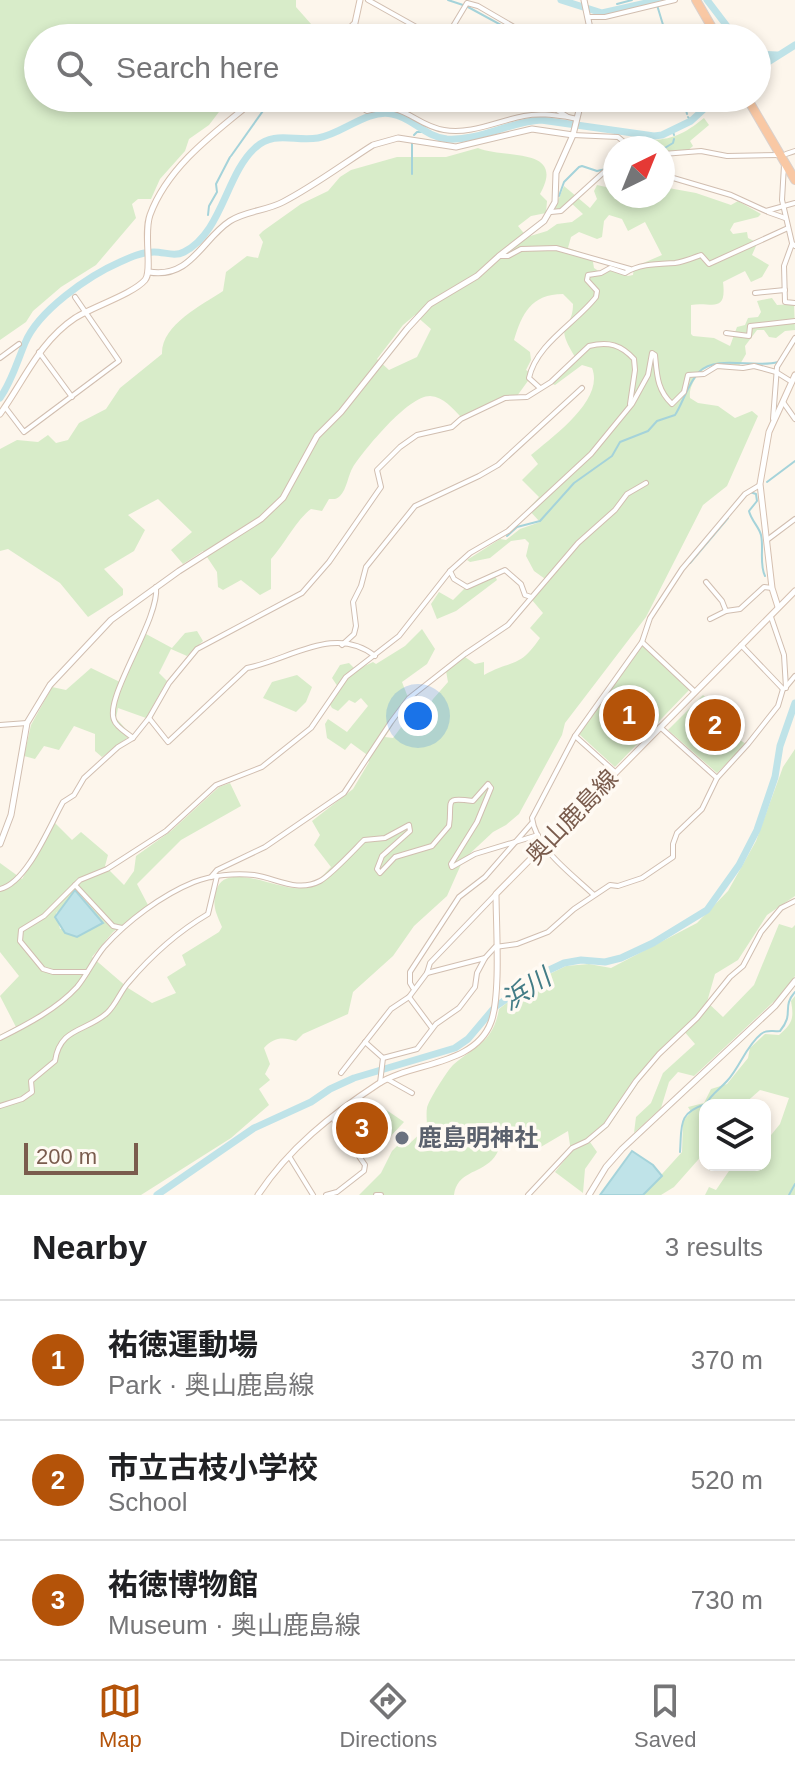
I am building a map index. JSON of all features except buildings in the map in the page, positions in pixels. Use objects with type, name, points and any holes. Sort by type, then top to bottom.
[{"type":"highway","points":[[694,1],[707,24]]},
{"type":"highway","points":[[759,112],[795,169]]},
{"type":"highway","points":[[787,156],[795,180]]},
{"type":"street","points":[[354,24],[360,0]]},
{"type":"street","points":[[368,0],[411,24]]},
{"type":"street","points":[[588,15],[621,14],[675,0]]},
{"type":"street","points":[[585,2],[590,24]]},
{"type":"street","points":[[454,24],[467,3],[509,24]]},
{"type":"street","points":[[0,414],[39,352],[61,329],[86,312],[144,282],[149,272],[146,245],[150,216],[165,184],[241,112]]},
{"type":"street","points":[[407,112],[444,130],[469,129],[527,116],[577,119]]},
{"type":"street","points":[[560,112],[568,117]]},
{"type":"street","points":[[0,844],[15,799],[27,723],[50,685],[98,632],[156,587],[261,519],[283,498],[317,436],[341,412],[430,304],[443,294],[468,283],[551,212],[556,193],[556,173],[573,135],[579,112]]},
{"type":"street","points":[[149,272],[159,274],[176,269],[198,255],[229,221],[283,202],[373,145],[389,139],[456,147],[532,129],[603,136]]},
{"type":"street","points":[[675,153],[701,151],[727,156],[787,156],[782,167],[784,207],[794,244],[784,266],[785,302],[795,303]]},
{"type":"street","points":[[551,212],[558,213],[603,173]]},
{"type":"street","points":[[675,179],[731,195],[785,218]]},
{"type":"street","points":[[766,211],[795,203]]},
{"type":"street","points":[[540,388],[529,378],[532,369],[543,352],[585,312],[598,295],[586,276],[610,268],[625,273],[663,261],[676,263],[701,255],[709,264],[788,228]]},
{"type":"street","points":[[499,256],[508,256],[521,249],[556,248],[630,269]]},
{"type":"street","points":[[755,293],[785,290]]},
{"type":"street","points":[[5,407],[24,432],[119,361],[75,297]]},
{"type":"street","points":[[726,333],[749,336],[750,326],[795,321]]},
{"type":"street","points":[[774,421],[776,372],[795,338]]},
{"type":"street","points":[[0,358],[19,344]]},
{"type":"street","points":[[0,889],[7,888],[20,877],[63,802],[74,795],[84,778],[118,747],[133,738],[149,718],[169,683],[197,649],[294,598],[315,579],[381,487],[377,470],[400,447],[417,435],[443,430],[505,398],[523,398],[551,382],[589,346],[622,347],[636,362],[629,406]]},
{"type":"street","points":[[39,352],[72,397]]},
{"type":"street","points":[[87,972],[43,969],[19,937],[21,930],[44,916],[75,885],[107,869],[166,831],[216,785],[253,772],[311,728],[346,677],[407,628],[450,571],[470,553],[502,535],[591,454],[629,406],[648,375],[652,353],[655,355],[661,393],[672,404],[684,392],[688,375],[717,366],[754,366],[776,372],[792,382]]},
{"type":"street","points":[[778,607],[772,588],[760,484],[765,447],[795,375]]},
{"type":"street","points":[[342,645],[354,634],[353,602],[366,567],[415,506],[498,465],[582,388]]},
{"type":"street","points":[[783,402],[795,419]]},
{"type":"street","points":[[789,409],[795,405]]},
{"type":"street","points":[[0,1106],[28,1096],[32,1092],[31,1081],[55,1061],[61,1042],[75,1030],[106,1015],[127,984],[158,951],[208,914],[217,870],[265,847],[344,793],[384,730],[409,698],[508,625],[578,543],[615,510],[627,494],[646,483]]},
{"type":"street","points":[[594,895],[544,845],[532,818],[575,736],[642,642],[650,618],[682,569],[745,494],[760,484]]},
{"type":"street","points":[[767,540],[795,519]]},
{"type":"street","points":[[450,571],[454,579],[467,587],[505,570],[521,584],[525,595],[531,597]]},
{"type":"street","points":[[706,582],[726,611]]},
{"type":"street","points":[[133,738],[116,723],[113,713],[123,677],[136,653],[157,598],[156,587]]},
{"type":"street","points":[[710,619],[726,611],[740,609],[764,587],[772,588]]},
{"type":"street","name":"奥山鹿島線","points":[[496,894],[795,591]]},
{"type":"street","points":[[383,1060],[417,1049],[432,1028],[453,1014],[475,987],[477,973],[495,947],[517,944],[548,932],[610,885],[618,886],[642,878],[673,857],[674,837],[702,809],[717,778],[778,706],[784,688],[784,655],[770,615]]},
{"type":"street","points":[[642,642],[695,692]]},
{"type":"street","points":[[149,718],[168,742],[247,668],[322,643],[360,646],[375,656]]},
{"type":"street","points":[[741,645],[784,688]]},
{"type":"street","points":[[784,688],[795,676]]},
{"type":"street","points":[[0,725],[27,723]]},
{"type":"street","points":[[660,727],[717,778]]},
{"type":"street","points":[[575,736],[615,772]]},
{"type":"street","points":[[0,1038],[31,1022],[70,993],[102,949],[123,928],[176,891],[214,877],[256,875],[283,883],[309,885],[327,876],[364,840],[385,838],[409,825],[410,831],[379,861],[377,869],[380,873],[395,857],[432,846],[449,826],[448,806],[451,801],[458,798],[473,801],[488,784],[491,788],[477,822],[451,866],[456,867],[475,854],[538,835]]},
{"type":"street","points":[[413,988],[409,976],[416,961],[459,897],[485,877],[532,823]]},
{"type":"street","points":[[75,885],[113,926],[123,928]]},
{"type":"street","points":[[258,1195],[288,1155],[385,1077],[468,1050],[489,1027],[495,996],[496,894]]},
{"type":"street","points":[[341,1073],[391,1009],[409,997],[444,948],[496,894]]},
{"type":"street","points":[[528,1195],[572,1148],[587,1141],[606,1125],[659,1054],[697,1018],[730,977],[743,966],[761,932],[781,908],[795,901]]},
{"type":"street","points":[[427,971],[485,958]]},
{"type":"street","points":[[416,961],[427,971]]},
{"type":"street","points":[[589,1195],[606,1167],[622,1149],[775,1006],[795,981]]},
{"type":"street","points":[[409,997],[432,1028]]},
{"type":"street","points":[[365,1042],[383,1060],[385,1077]]},
{"type":"street","points":[[385,1077],[412,1093]]},
{"type":"street","points":[[326,1195],[337,1192],[364,1171],[365,1165],[332,1117]]},
{"type":"street","points":[[288,1155],[313,1195]]},
{"type":"green space","points":[[0,0],[296,0],[296,7],[311,24],[24,24],[24,112],[219,112],[209,125],[189,139],[185,151],[160,179],[151,199],[138,199],[132,204],[136,218],[96,265],[61,287],[33,311],[26,322],[0,340]]},
{"type":"green space","points":[[704,118],[709,125],[690,141],[693,146],[686,152],[675,152],[675,136]]},
{"type":"green space","points":[[478,148],[539,161],[545,168],[546,179],[540,194],[547,201],[546,213],[531,216],[518,226],[527,237],[547,231],[557,224],[572,222],[583,214],[569,201],[559,212],[554,210],[564,186],[590,208],[597,199],[594,191],[597,185],[603,186],[603,208],[675,208],[675,189],[731,205],[738,201],[761,214],[734,223],[730,230],[733,234],[747,232],[748,238],[756,246],[752,255],[769,265],[762,277],[751,282],[745,271],[723,282],[724,292],[720,303],[691,305],[691,334],[714,338],[730,346],[737,327],[745,325],[748,318],[758,317],[761,312],[757,301],[772,298],[777,305],[794,304],[795,330],[785,331],[776,338],[769,337],[764,330],[757,330],[745,346],[746,354],[739,366],[712,364],[694,381],[690,398],[698,403],[718,406],[735,418],[752,411],[758,416],[727,486],[703,505],[646,617],[565,723],[562,735],[519,814],[493,832],[463,860],[447,896],[414,926],[393,956],[353,992],[348,1014],[303,1034],[296,1041],[279,1039],[264,1048],[270,1064],[265,1074],[270,1080],[259,1089],[269,1105],[231,1138],[141,1195],[0,1195],[0,1035],[16,1027],[0,996],[19,976],[0,952],[0,863],[22,879],[55,823],[72,840],[81,832],[108,855],[105,866],[124,885],[134,871],[136,856],[171,831],[219,787],[230,783],[241,806],[181,840],[137,884],[148,905],[113,932],[92,957],[128,988],[152,1003],[176,993],[167,977],[186,965],[182,955],[222,927],[214,901],[221,882],[230,877],[241,877],[301,888],[318,880],[331,867],[314,845],[320,835],[312,821],[353,789],[369,762],[366,754],[351,743],[345,750],[327,738],[325,724],[328,719],[347,732],[368,706],[361,698],[355,703],[349,700],[338,711],[332,708],[328,701],[338,687],[332,678],[340,665],[349,663],[356,670],[373,662],[376,664],[405,646],[422,629],[435,649],[427,664],[402,682],[409,700],[385,737],[393,738],[405,722],[419,724],[433,699],[448,682],[446,671],[465,657],[475,664],[484,662],[484,675],[521,659],[540,638],[530,628],[543,613],[532,600],[548,581],[534,571],[526,556],[529,543],[525,539],[511,541],[490,558],[467,560],[500,539],[506,540],[520,529],[540,522],[528,509],[539,497],[522,480],[538,464],[531,455],[574,417],[591,393],[594,380],[592,368],[582,365],[555,385],[549,382],[575,357],[564,331],[573,304],[563,294],[536,302],[521,322],[514,340],[530,352],[531,360],[526,370],[533,374],[517,396],[508,395],[461,417],[435,397],[421,398],[410,405],[359,459],[340,496],[329,499],[322,511],[311,509],[306,513],[271,559],[271,589],[260,595],[241,580],[223,590],[218,587],[217,572],[203,551],[183,564],[171,550],[192,532],[158,499],[128,515],[145,530],[134,551],[104,569],[123,589],[123,595],[88,617],[60,583],[8,549],[0,551],[0,449],[17,440],[38,442],[48,435],[56,443],[68,440],[79,423],[106,409],[120,388],[162,354],[163,344],[175,325],[223,291],[226,272],[247,256],[258,258],[263,242],[259,235],[263,231],[301,204],[328,191],[351,170],[397,157],[446,157]],"holes":[[[609,215],[622,219],[628,231],[645,222],[662,255],[634,267],[633,275],[628,276],[609,267],[600,272],[594,268],[592,256],[568,248],[571,237],[579,232],[597,239],[602,237],[604,221]],[[415,315],[431,329],[417,357],[389,370],[377,359],[403,325]],[[81,894],[102,923],[60,929],[56,913]]]},
{"type":"green space","points":[[493,572],[497,580],[456,611],[437,619],[431,604],[439,592],[453,600],[464,589]]},
{"type":"green space","points":[[197,631],[203,641],[187,656],[171,649],[159,673],[167,681],[146,718],[118,708],[116,718],[131,735],[102,757],[95,751],[95,734],[74,726],[59,750],[44,746],[35,759],[24,756],[31,725],[52,687],[66,690],[91,668],[122,683],[146,634],[172,648],[185,633]]},
{"type":"green space","points":[[643,645],[690,689],[615,767],[579,734]]},
{"type":"green space","points":[[297,675],[312,687],[306,702],[296,712],[263,698],[272,682]]},
{"type":"green space","points":[[703,695],[738,729],[734,736],[746,744],[717,773],[668,730]]},
{"type":"green space","points":[[795,749],[795,896],[767,915],[738,960],[715,974],[707,1002],[723,1017],[754,985],[779,924],[792,928],[795,925],[795,976],[784,992],[694,1076],[678,1072],[669,1082],[661,1108],[634,1133],[636,1117],[651,1103],[663,1073],[695,1044],[683,1030],[645,1073],[608,1127],[590,1142],[597,1152],[585,1169],[583,1193],[555,1172],[571,1152],[568,1131],[534,1151],[511,1134],[504,1135],[494,1157],[459,1182],[454,1195],[359,1195],[381,1173],[399,1144],[408,1145],[427,1127],[427,1108],[438,1086],[453,1065],[488,1036],[499,1009],[535,981],[566,966],[589,964],[611,968],[697,923],[728,891],[756,841],[783,767]]},
{"type":"green space","points":[[795,996],[795,1195],[705,1195],[709,1187],[716,1190],[729,1171],[771,1171],[771,1135],[780,1124],[789,1098],[760,1090],[750,1099],[706,1099],[711,1089],[727,1084],[748,1058],[750,1048],[765,1034],[779,1035],[784,1031],[791,1020],[791,1001]]},
{"type":"green space","points":[[699,1104],[699,1159],[674,1187],[661,1195],[643,1195],[682,1152],[683,1121],[691,1112],[688,1107]]},
{"type":"green space","points":[[382,1107],[404,1122],[387,1140],[371,1119]]},
{"type":"water","points":[[75,890],[103,923],[77,937],[65,933],[55,917]]},
{"type":"water","points":[[632,1151],[653,1165],[662,1176],[643,1195],[600,1195]]},
{"type":"waterway","points":[[448,0],[463,5]]},
{"type":"waterway","points":[[561,0],[602,13],[659,0]]},
{"type":"waterway","points":[[617,4],[632,0]]},
{"type":"waterway","points":[[707,0],[725,24]]},
{"type":"waterway","points":[[657,5],[663,24]]},
{"type":"waterway","points":[[468,7],[499,24]]},
{"type":"waterway","points":[[771,60],[795,45]]},
{"type":"waterway","points":[[771,55],[777,55]]},
{"type":"waterway","points":[[231,156],[262,112]]},
{"type":"waterway","points":[[0,398],[25,343],[52,307],[93,276],[124,260],[150,252],[180,253],[197,243],[216,218],[245,159],[270,139],[327,136],[382,113],[399,116],[432,135],[447,139],[471,137],[541,120],[654,136],[691,121],[701,112]]},
{"type":"waterway","points":[[688,117],[691,121]]},
{"type":"waterway","points":[[414,135],[425,132]]},
{"type":"waterway","points":[[412,143],[412,174]]},
{"type":"waterway","points":[[208,215],[217,192],[216,184],[230,157]]},
{"type":"waterway","points":[[559,196],[564,182],[579,167],[603,170]]},
{"type":"waterway","points":[[507,536],[517,527],[540,521],[574,483],[612,456],[620,442],[648,431],[657,421],[675,415],[699,372],[716,364],[778,362]]},
{"type":"waterway","points":[[767,482],[795,461]]},
{"type":"waterway","points":[[750,492],[756,494],[757,501],[749,511],[761,535],[765,576]]},
{"type":"waterway","points":[[690,563],[728,518]]},
{"type":"waterway","name":"浜川","points":[[157,1195],[254,1128],[311,1102],[330,1089],[354,1078],[455,1048],[468,1039],[495,1007],[545,972],[564,963],[581,960],[605,962],[621,958],[653,943],[707,910],[739,865],[757,830],[795,703]]},
{"type":"waterway","points":[[680,1152],[681,1128],[686,1116],[706,1104],[732,1075],[761,1034],[780,1031],[787,1020],[789,1002],[795,992]]},
{"type":"waterway","points":[[789,1195],[795,1184]]},
{"type":"place","name":"祐徳運動場","points":[[629,715]]},
{"type":"place","name":"市立古枝小学校","points":[[715,725]]},
{"type":"place","name":"祐徳博物館","points":[[362,1128]]},
{"type":"place","name":"鹿島明神社","points":[[402,1138]]}]
